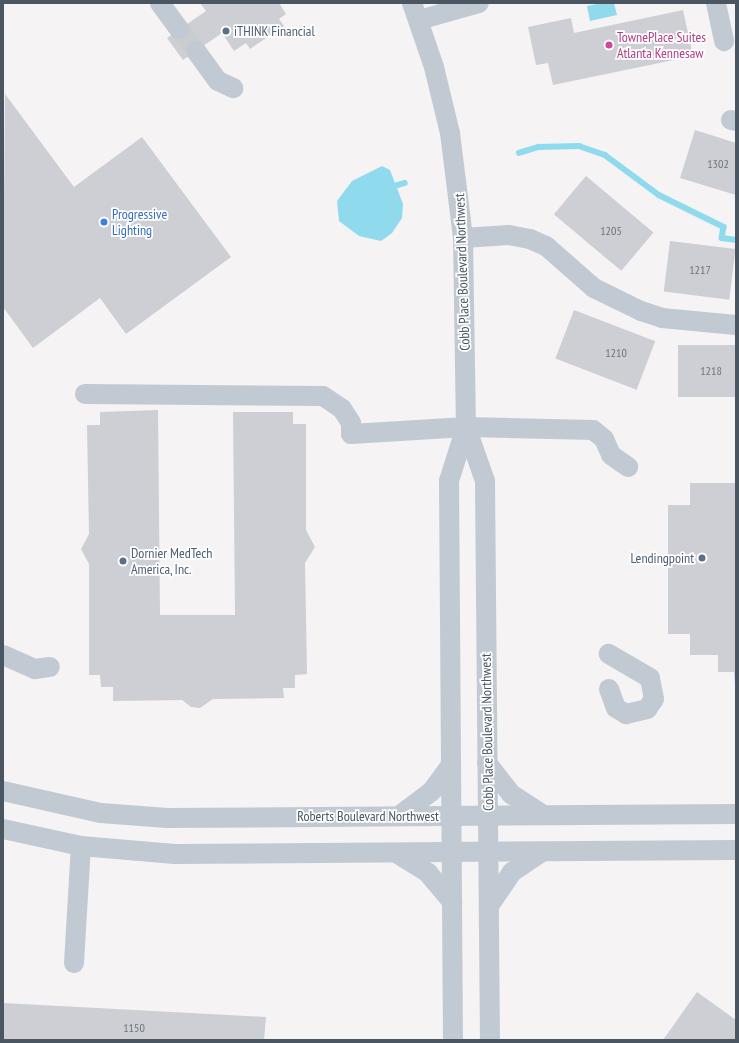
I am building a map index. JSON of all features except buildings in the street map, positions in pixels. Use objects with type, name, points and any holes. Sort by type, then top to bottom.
[{"type":"street","points":[[160,3],[180,29]]},
{"type":"street","points":[[416,12],[479,3]]},
{"type":"street","points":[[716,3],[724,41]]},
{"type":"street","name":"Cobb Place Boulevard Northwest","points":[[416,12],[450,133],[463,238],[466,427],[449,481],[453,1040]]},
{"type":"street","points":[[196,51],[218,81],[233,88]]},
{"type":"street","points":[[463,238],[510,235],[530,239],[546,246],[594,288],[641,311],[662,318],[736,325]]},
{"type":"street","points":[[85,394],[309,394],[323,396],[342,409],[351,423],[351,434],[466,427],[593,430],[604,439],[611,455],[628,467]]},
{"type":"street","name":"Cobb Place Boulevard Northwest","points":[[466,427],[485,481],[490,1040]]},
{"type":"street","points":[[608,689],[616,708],[626,714],[646,709],[654,699],[650,678],[609,654]]},
{"type":"street","points":[[3,656],[35,669],[50,667]]},
{"type":"street","points":[[488,763],[511,794],[528,808],[545,815]]},
{"type":"street","points":[[399,816],[429,794],[451,765]]},
{"type":"street","name":"Roberts Boulevard Northwest","points":[[3,791],[74,808],[146,817],[736,814]]},
{"type":"street","points":[[3,829],[81,846],[198,855],[736,850]]},
{"type":"street","points":[[74,963],[81,846]]},
{"type":"street","points":[[489,906],[512,872],[542,852]]},
{"type":"street","points":[[396,853],[428,873],[452,902]]},
{"type":"water","points":[[602,3],[614,3],[617,15],[590,21],[587,6]]},
{"type":"water","points":[[382,166],[390,170],[403,204],[402,218],[392,233],[381,241],[359,236],[339,221],[337,201],[352,181]]},
{"type":"waterway","points":[[519,153],[539,147],[579,146],[605,155],[659,195],[724,227],[722,238],[736,240]]},
{"type":"waterway","points":[[395,186],[405,183]]},
{"type":"tunnel","points":[[179,29],[196,51]]},
{"type":"place","name":"iTHINK Financial","points":[[226,31]]},
{"type":"place","name":"TownePlace Suites Atlanta Kennesaw","points":[[609,45]]},
{"type":"place","name":"Progressive Lighting","points":[[104,222]]},
{"type":"place","name":"Lendingpoint","points":[[702,558]]},
{"type":"place","name":"Dornier MedTech America, Inc.","points":[[123,561]]}]
